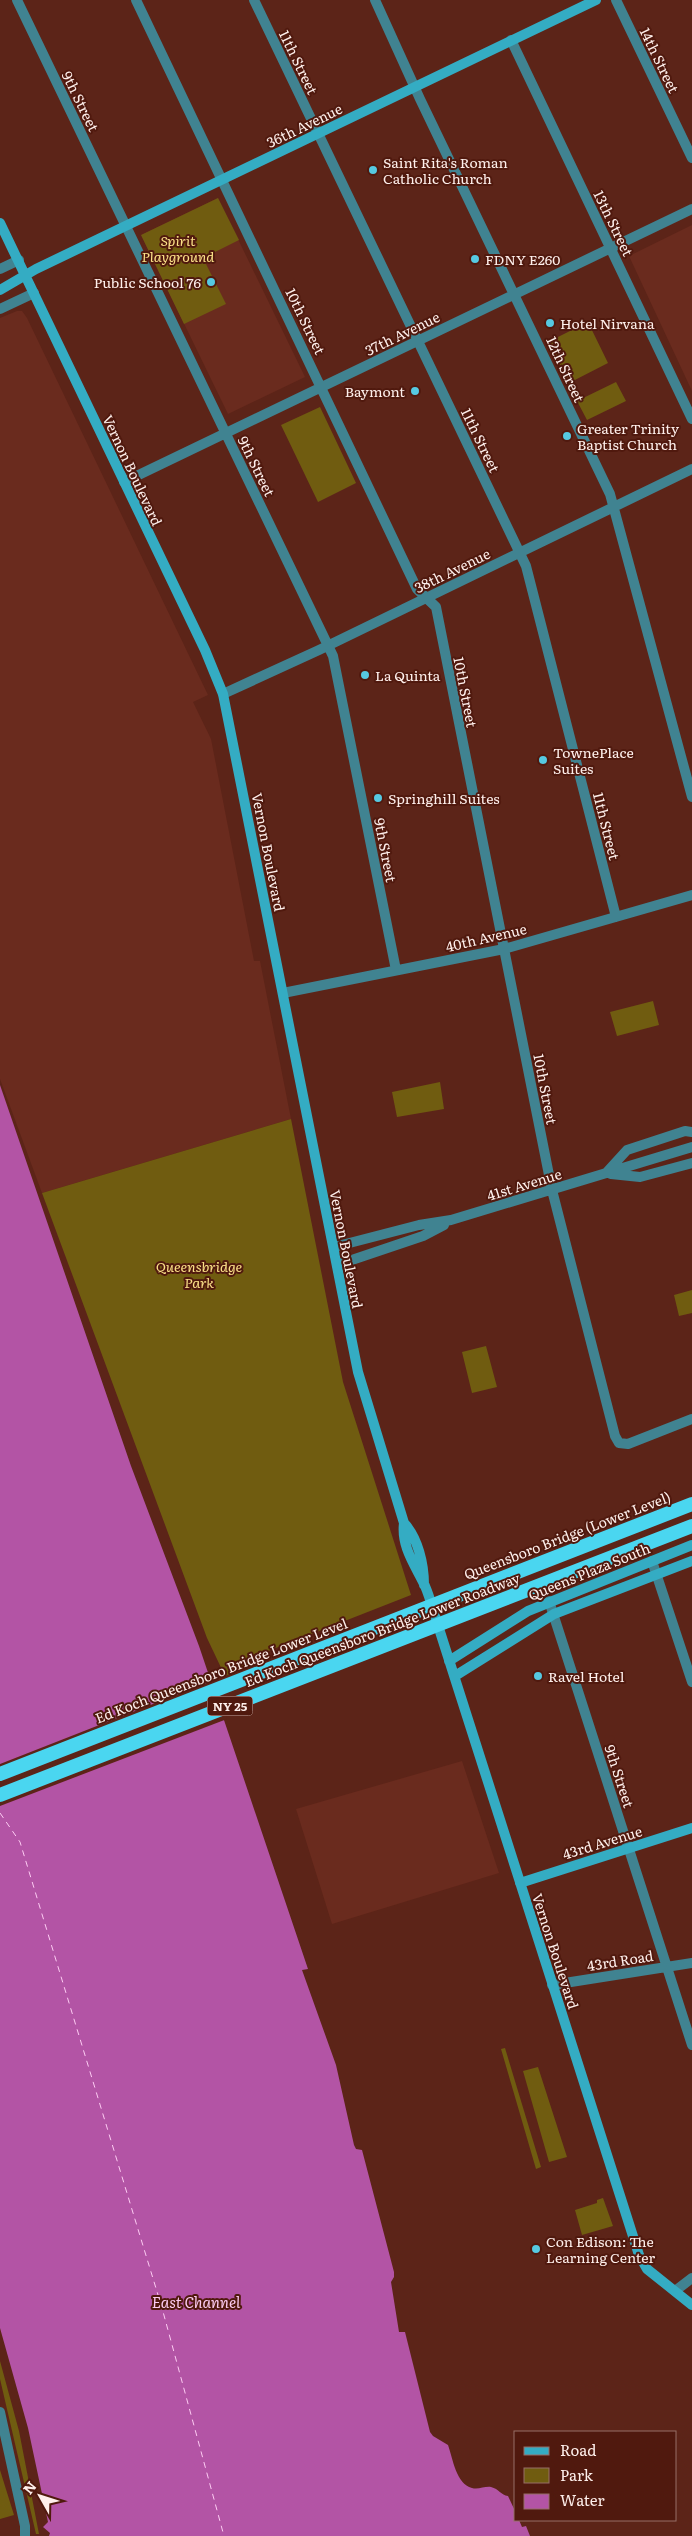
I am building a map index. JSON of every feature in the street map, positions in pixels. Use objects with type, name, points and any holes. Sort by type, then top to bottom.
[{"type":"highway","name":"Queensboro Bridge (Lower Level)","points":[[454,1600],[692,1504]]},
{"type":"highway","points":[[0,1779],[454,1600],[692,1510]]},
{"type":"highway","points":[[0,1790],[692,1524]]},
{"type":"highway","name":"Ed Koch Queensboro Bridge Lower Roadway","points":[[0,1795],[692,1524]]},
{"type":"highway","name":"Ed Koch Queensboro Bridge Lower Level","points":[[0,1774],[454,1600]]},
{"type":"main road","name":"36th Avenue","points":[[0,290],[125,226],[596,0]]},
{"type":"main road","name":"Vernon Boulevard","points":[[0,222],[223,694],[334,1247],[342,1301],[363,1391],[404,1523],[412,1531],[424,1570],[424,1585],[455,1676],[640,2259],[647,2269],[692,2305]]},
{"type":"main road","name":"Queens Plaza South","points":[[449,1661],[528,1611],[692,1545]]},
{"type":"main road","name":"Queens Plaza South","points":[[455,1676],[554,1614],[692,1561]]},
{"type":"main road","name":"43rd Avenue","points":[[520,1883],[692,1828]]},
{"type":"street","name":"9th Street","points":[[17,0],[333,656],[396,970]]},
{"type":"street","name":"10th Street","points":[[136,0],[416,587],[436,606],[552,1190],[615,1436],[619,1443],[628,1444],[692,1420]]},
{"type":"street","name":"11th Street","points":[[254,0],[526,566],[616,917]]},
{"type":"street","name":"12th Street","points":[[375,0],[614,507],[692,797]]},
{"type":"street","name":"14th Street","points":[[616,0],[692,158]]},
{"type":"street","name":"13th Street","points":[[511,40],[692,419]]},
{"type":"street","name":"37th Avenue","points":[[124,482],[692,209]]},
{"type":"street","points":[[0,269],[19,260]]},
{"type":"street","points":[[0,309],[34,293]]},
{"type":"street","name":"38th Avenue","points":[[223,694],[692,470]]},
{"type":"street","name":"40th Avenue","points":[[283,993],[504,949],[692,895]]},
{"type":"street","points":[[605,1174],[627,1150],[686,1131],[692,1132]]},
{"type":"street","name":"41st Avenue","points":[[334,1247],[451,1220],[692,1147]]},
{"type":"street","name":"41st Avenue","points":[[605,1174],[640,1177],[692,1163]]},
{"type":"street","name":"41st Avenue","points":[[337,1265],[423,1236],[451,1220]]},
{"type":"street","points":[[652,1561],[692,1682]]},
{"type":"street","name":"9th Street","points":[[549,1601],[692,2045]]},
{"type":"street","name":"43rd Road","points":[[552,1985],[692,1963]]},
{"type":"street","points":[[675,2291],[692,2278]]},
{"type":"street","points":[[0,2412],[25,2526],[25,2536]]},
{"type":"shaded area","name":"Public School 76","points":[[218,198],[305,377],[228,414],[141,235]]},
{"type":"shaded area","points":[[692,225],[692,391],[629,256]]},
{"type":"shaded area","points":[[17,311],[22,311],[27,318],[208,695],[193,702],[211,739],[254,961],[260,961],[291,1119],[42,1193],[0,1079],[0,318]]},
{"type":"shaded area","points":[[462,1761],[499,1873],[332,1924],[296,1809]]},
{"type":"green space","name":"Spirit Playground","points":[[218,198],[239,240],[203,258],[226,304],[184,324],[141,235]]},
{"type":"green space","points":[[588,322],[608,363],[569,383],[548,342]]},
{"type":"green space","points":[[616,382],[626,401],[587,420],[577,401]]},
{"type":"green space","points":[[320,407],[356,483],[318,502],[281,425]]},
{"type":"green space","points":[[653,1001],[659,1025],[617,1036],[610,1012]]},
{"type":"green space","points":[[440,1082],[444,1109],[397,1117],[392,1092]]},
{"type":"green space","name":"Queensbridge Park","points":[[291,1119],[343,1382],[411,1595],[258,1655],[259,1661],[225,1676],[207,1638],[42,1193]]},
{"type":"green space","points":[[692,1290],[692,1313],[679,1316],[674,1295]]},
{"type":"green space","points":[[486,1346],[497,1387],[472,1393],[462,1352]]},
{"type":"green space","points":[[505,2048],[541,2167],[536,2169],[501,2049]]},
{"type":"green space","points":[[538,2067],[567,2157],[549,2162],[523,2071]]},
{"type":"green space","points":[[603,2198],[613,2226],[582,2235],[575,2210],[597,2203],[597,2200]]},
{"type":"green space","points":[[0,2361],[19,2431],[39,2534],[36,2534],[0,2379]]},
{"type":"green space","points":[[0,2470],[14,2515],[0,2519]]},
{"type":"water","name":"East Channel","points":[[0,1085],[131,1466],[199,1646],[308,1969],[302,1970],[336,2065],[354,2145],[356,2149],[362,2150],[394,2272],[391,2282],[399,2332],[405,2332],[430,2432],[448,2445],[462,2482],[474,2488],[491,2487],[508,2496],[514,2509],[514,2521],[519,2521],[522,2527],[526,2526],[530,2536],[49,2536],[50,2533],[43,2527],[48,2522],[28,2428],[0,2328]]},
{"type":"pier","points":[[214,1680],[227,1719],[0,1806],[0,1764]]},
{"type":"ferry route","points":[[0,1813],[20,1842],[162,2308],[224,2536]]},
{"type":"place","name":"Saint Rita's Roman Catholic Church","points":[[373,170]]},
{"type":"place","name":"FDNY E260","points":[[475,259]]},
{"type":"place","name":"Public School 76","points":[[211,282]]},
{"type":"place","name":"Hotel Nirvana","points":[[550,323]]},
{"type":"place","name":"Baymont","points":[[415,391]]},
{"type":"place","name":"Greater Trinity Baptist Church","points":[[567,436]]},
{"type":"place","name":"La Quinta","points":[[365,675]]},
{"type":"place","name":"TownePlace Suites","points":[[543,760]]},
{"type":"place","name":"Springhill Suites","points":[[378,798]]},
{"type":"place","name":"Ravel Hotel","points":[[538,1676]]},
{"type":"place","name":"Con Edison: The Learning Center","points":[[536,2249]]}]
